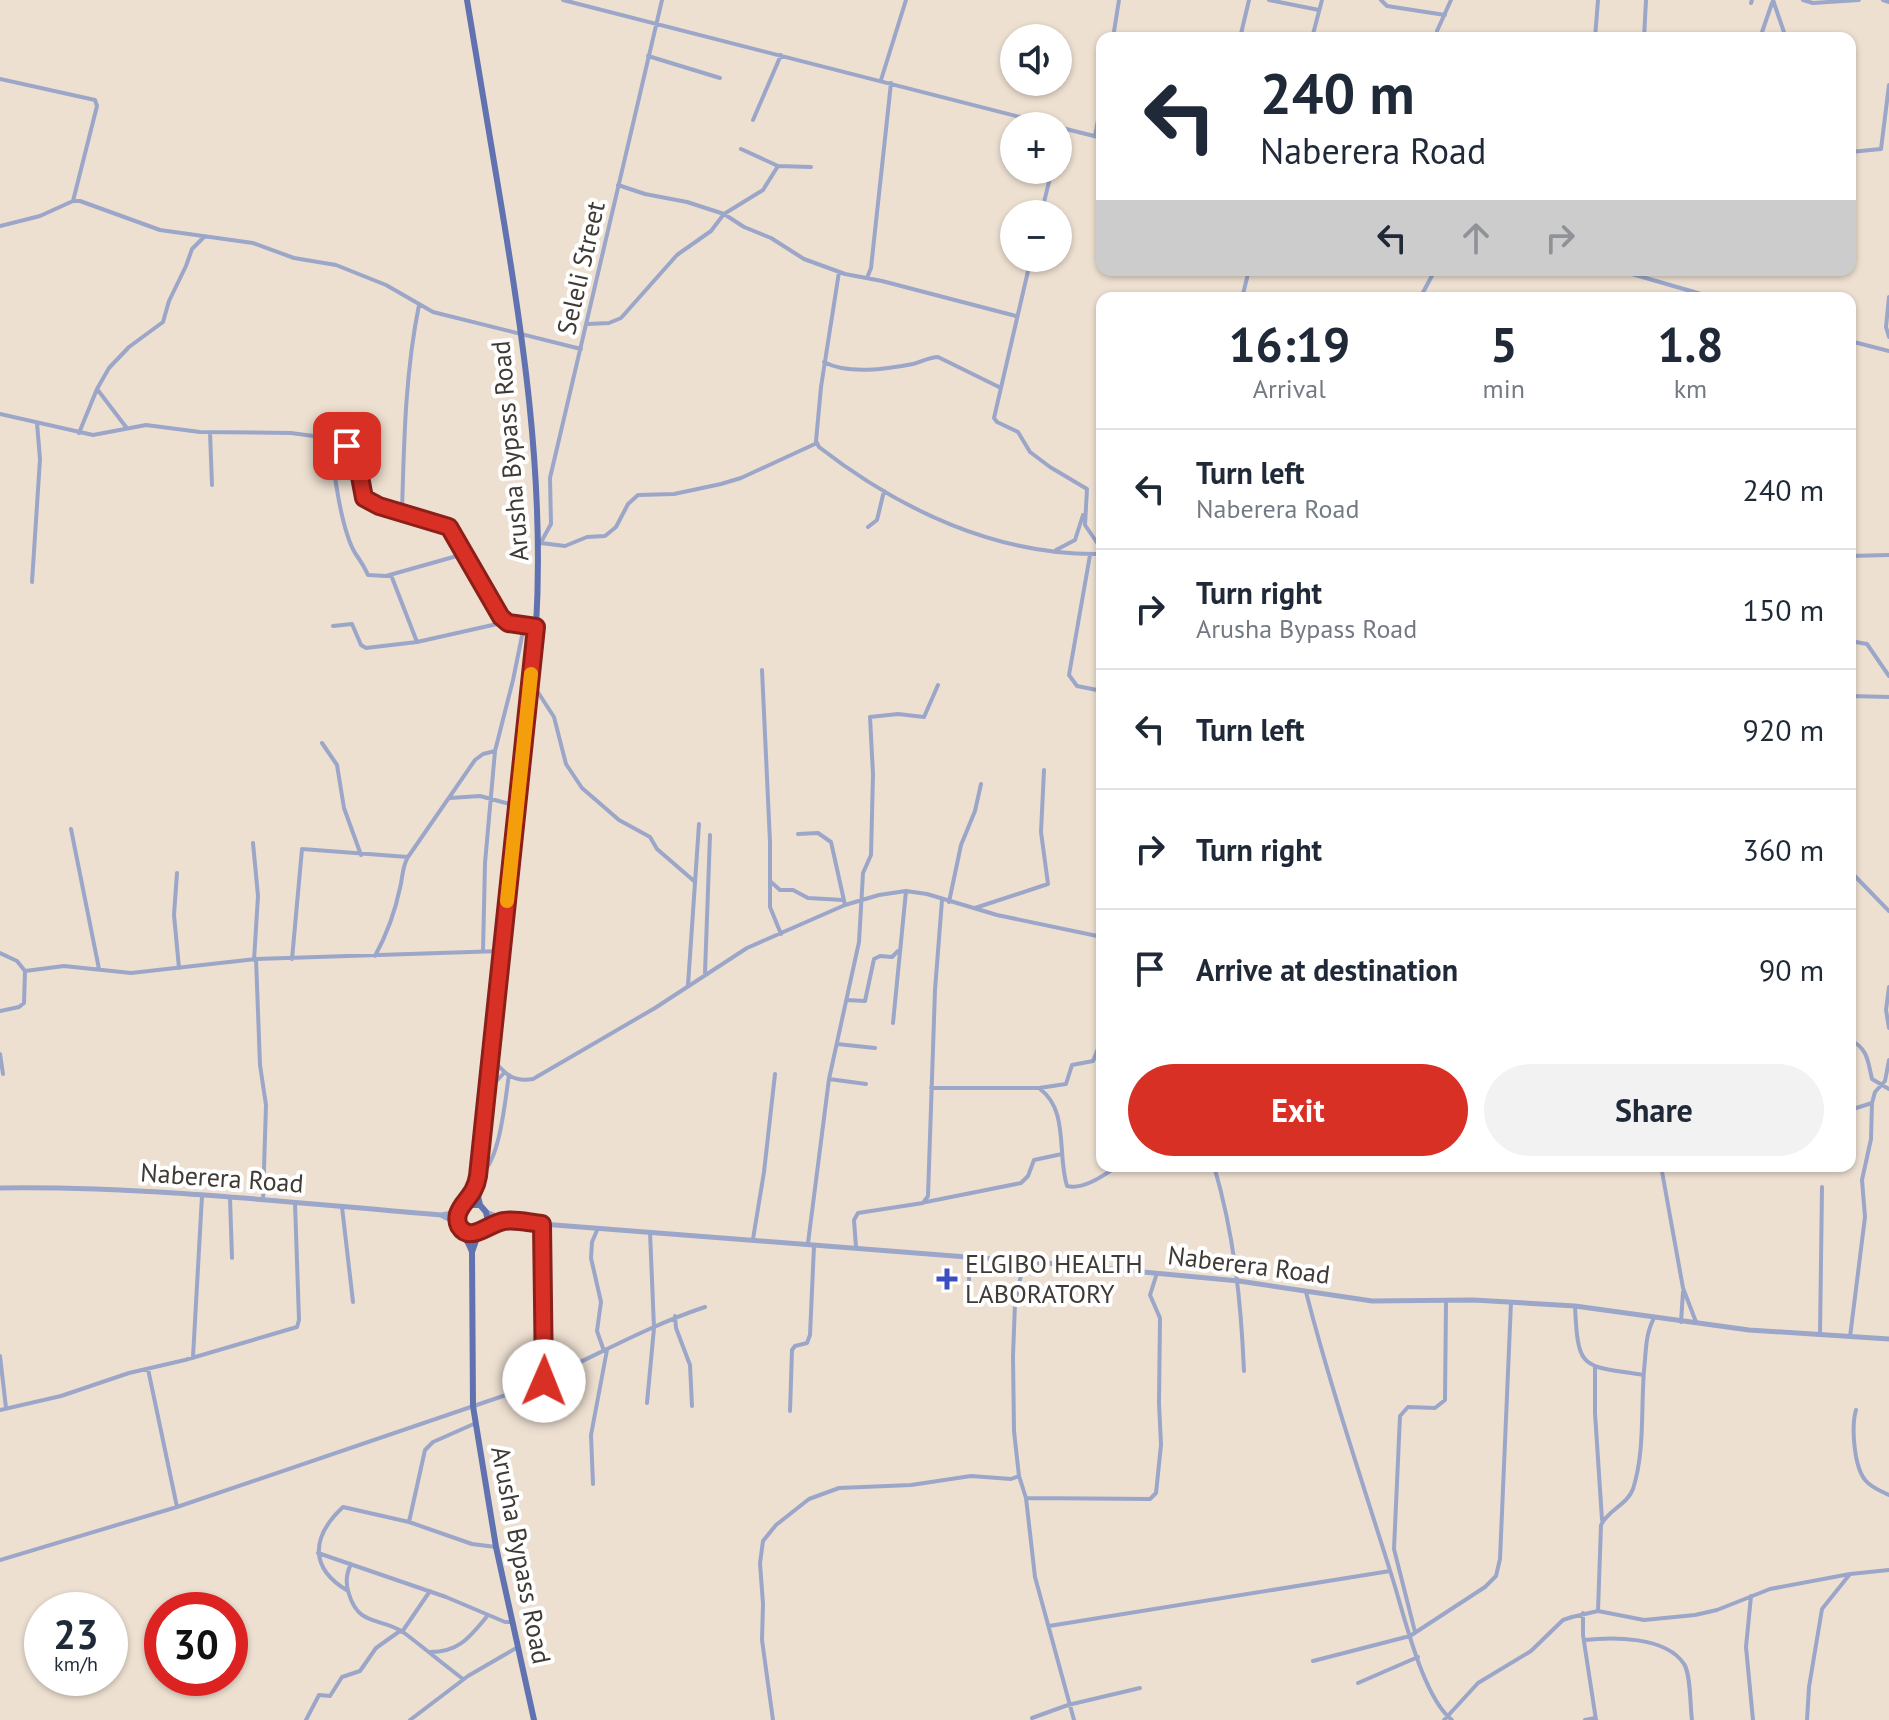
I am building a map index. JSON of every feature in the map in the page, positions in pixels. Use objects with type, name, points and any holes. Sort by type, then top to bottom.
[{"type":"main road","name":"Arusha Bypass Road","points":[[459,1212],[476,1187],[478,1176],[536,627],[540,544],[533,430],[512,265],[467,0]]},
{"type":"main road","name":"Arusha Bypass Road","points":[[476,1187],[480,1205],[486,1212]]},
{"type":"main road","points":[[465,1205],[480,1205]]},
{"type":"main road","points":[[458,1224],[459,1212]]},
{"type":"main road","points":[[465,1232],[479,1232],[486,1226],[486,1212]]},
{"type":"main road","name":"Arusha Bypass Road","points":[[458,1224],[465,1232],[472,1252],[473,1406],[496,1547],[534,1720]]},
{"type":"main road","name":"Arusha Bypass Road","points":[[472,1252],[479,1232]]},
{"type":"street","points":[[563,0],[1001,112]]},
{"type":"street","name":"Seleli Street","points":[[540,544],[551,524],[550,478],[662,0]]},
{"type":"street","points":[[881,80],[906,0]]},
{"type":"street","points":[[1114,32],[1119,0]]},
{"type":"street","points":[[1241,32],[1249,0]]},
{"type":"street","points":[[1269,0],[1319,10]]},
{"type":"street","points":[[1314,32],[1322,0]]},
{"type":"street","points":[[1381,0],[1387,6],[1445,15]]},
{"type":"street","points":[[1437,31],[1451,0]]},
{"type":"street","points":[[1595,32],[1598,0]]},
{"type":"street","points":[[1644,32],[1646,0]]},
{"type":"street","points":[[1762,32],[1773,0]]},
{"type":"street","points":[[1773,0],[1784,32]]},
{"type":"street","points":[[1803,0],[1813,3],[1859,0]]},
{"type":"street","points":[[1883,0],[1889,2]]},
{"type":"street","points":[[753,120],[781,55]]},
{"type":"street","points":[[648,56],[720,78]]},
{"type":"street","points":[[0,79],[92,98],[96,102],[73,201]]},
{"type":"street","points":[[867,278],[878,212],[891,83]]},
{"type":"street","points":[[1856,151],[1881,149],[1887,127],[1889,85]]},
{"type":"street","points":[[1072,131],[1095,137],[1096,132]]},
{"type":"street","points":[[741,149],[778,166],[811,167]]},
{"type":"street","points":[[587,324],[609,323],[621,318],[677,255],[711,231],[724,214],[763,190],[778,166]]},
{"type":"street","points":[[618,185],[724,214],[804,259],[839,272],[1016,316]]},
{"type":"street","points":[[0,226],[40,216],[73,201],[160,230],[253,243],[294,258],[336,265],[386,285],[433,312],[581,349]]},
{"type":"street","points":[[79,433],[97,389],[119,358],[162,324],[192,249],[205,237]]},
{"type":"street","points":[[839,272],[824,362],[817,443],[820,449],[884,491],[954,527],[1006,544],[1096,554]]},
{"type":"street","points":[[1027,272],[996,422],[1014,428],[1030,452],[1084,486],[1088,493],[1077,538],[1054,551]]},
{"type":"street","points":[[1639,276],[1694,292]]},
{"type":"street","points":[[1889,297],[1886,320],[1889,337]]},
{"type":"street","points":[[402,512],[406,390],[419,305]]},
{"type":"street","points":[[1856,343],[1889,351]]},
{"type":"street","points":[[824,362],[836,368],[877,369],[916,364],[938,357],[1001,388]]},
{"type":"street","points":[[97,389],[126,427]]},
{"type":"street","points":[[0,414],[99,435],[126,427],[154,425],[210,432],[291,433],[331,439],[347,446],[356,455],[364,498],[379,506],[448,526],[491,602],[506,622]]},
{"type":"street","points":[[32,582],[40,459],[37,423]]},
{"type":"street","points":[[210,432],[212,485]]},
{"type":"street","points":[[331,439],[341,505],[355,552],[363,561],[368,575],[391,575],[464,554]]},
{"type":"street","points":[[540,544],[565,546],[587,537],[605,536],[616,527],[628,504],[638,495],[674,494],[721,484],[817,443]]},
{"type":"street","points":[[868,527],[877,520],[884,491]]},
{"type":"street","points":[[1084,509],[1085,525],[1096,542]]},
{"type":"street","points":[[1090,555],[1069,675],[1077,686],[1096,690]]},
{"type":"street","points":[[1856,556],[1889,555]]},
{"type":"street","points":[[391,575],[417,642]]},
{"type":"street","points":[[333,626],[352,624],[364,648],[417,642],[506,622],[536,627]]},
{"type":"street","points":[[483,951],[485,863],[495,751],[524,626]]},
{"type":"street","points":[[1856,642],[1867,644],[1889,676]]},
{"type":"street","points":[[762,670],[770,907],[781,934]]},
{"type":"street","points":[[530,681],[550,709],[566,764],[582,788],[619,820],[650,837],[657,849],[694,881]]},
{"type":"street","points":[[790,1411],[792,1350],[807,1343],[810,1335],[811,1243],[829,1079],[859,942],[863,873],[872,848],[870,717],[898,714],[924,717],[938,685]]},
{"type":"street","points":[[1856,696],[1889,697]]},
{"type":"street","points":[[322,743],[337,765],[344,808],[361,855]]},
{"type":"street","points":[[375,956],[390,925],[402,868],[408,857],[475,760],[495,751]]},
{"type":"street","points":[[972,908],[1048,884],[1041,832],[1044,770]]},
{"type":"street","points":[[949,902],[961,845],[975,811],[981,784]]},
{"type":"street","points":[[450,798],[480,796],[517,806]]},
{"type":"street","points":[[688,985],[699,824]]},
{"type":"street","points":[[71,829],[99,969]]},
{"type":"street","points":[[798,834],[818,833],[828,838],[833,848],[844,903]]},
{"type":"street","points":[[705,973],[710,835]]},
{"type":"street","points":[[253,843],[258,896],[255,960],[260,1065],[266,1105],[263,1200]]},
{"type":"street","points":[[292,959],[301,850],[408,857]]},
{"type":"street","points":[[177,873],[174,915],[179,968]]},
{"type":"street","points":[[1856,876],[1889,911]]},
{"type":"street","points":[[770,881],[780,890],[791,889],[808,898],[844,903]]},
{"type":"street","points":[[893,1023],[906,891]]},
{"type":"street","points":[[491,1057],[506,1074],[522,1080],[537,1077],[655,1008],[747,948],[844,903],[862,899],[906,891],[927,894],[972,908],[1096,936]]},
{"type":"street","points":[[924,1203],[928,1196],[942,900]]},
{"type":"street","points":[[847,1000],[865,1001],[874,959],[892,957],[900,949]]},
{"type":"street","points":[[25,971],[59,966],[127,973],[255,960],[501,951]]},
{"type":"street","points":[[0,953],[19,963],[25,971],[24,1003],[0,1011]]},
{"type":"street","points":[[1889,987],[1886,1010],[1889,1028]]},
{"type":"street","points":[[837,1044],[875,1048]]},
{"type":"street","points":[[1856,1044],[1863,1048],[1872,1079],[1889,1089]]},
{"type":"street","points":[[0,1054],[3,1074]]},
{"type":"street","points":[[931,1088],[1039,1088],[1068,1082],[1070,1068],[1093,1061],[1096,1054]]},
{"type":"street","points":[[1850,1337],[1865,1217],[1862,1180],[1871,1139],[1872,1103],[1875,1092],[1886,1077],[1889,1060]]},
{"type":"street","points":[[487,1091],[506,1074]]},
{"type":"street","points":[[478,1176],[488,1170],[499,1135],[506,1074]]},
{"type":"street","points":[[753,1239],[775,1074]]},
{"type":"street","points":[[829,1079],[866,1084]]},
{"type":"street","points":[[1039,1088],[1048,1095],[1057,1113],[1065,1180],[1069,1187],[1083,1184],[1106,1172]]},
{"type":"street","points":[[1856,1108],[1872,1103]]},
{"type":"street","points":[[856,1247],[854,1220],[858,1213],[1021,1183],[1028,1176],[1034,1160],[1062,1154]]},
{"type":"street","points":[[1215,1172],[1235,1252],[1244,1371]]},
{"type":"street","points":[[1662,1172],[1683,1288],[1697,1324]]},
{"type":"street","name":"Naberera Road","points":[[0,1188],[54,1187],[202,1196],[441,1215],[459,1212]]},
{"type":"street","points":[[1820,1335],[1822,1187]]},
{"type":"street","points":[[193,1357],[202,1196]]},
{"type":"street","points":[[230,1198],[232,1258]]},
{"type":"street","points":[[0,1410],[61,1396],[297,1327],[295,1203]]},
{"type":"street","points":[[342,1207],[353,1302]]},
{"type":"street","name":"Naberera Road","points":[[486,1212],[507,1220],[542,1224],[811,1243],[1239,1281],[1372,1301],[1511,1302],[1575,1306],[1697,1324],[1889,1339]]},
{"type":"street","name":"Naberera Road","points":[[441,1215],[458,1224]]},
{"type":"street","name":"Naberera Road","points":[[486,1226],[507,1220]]},
{"type":"street","points":[[542,1224],[544,1381]]},
{"type":"street","points":[[593,1484],[591,1435],[605,1351],[597,1331],[601,1302],[591,1258],[591,1247],[598,1228]]},
{"type":"street","points":[[647,1403],[654,1328],[650,1232]]},
{"type":"street","points":[[968,1256],[970,1300]]},
{"type":"street","points":[[1024,1261],[1015,1303],[1014,1431],[1019,1476],[1026,1498],[1031,1553],[1074,1720]]},
{"type":"street","points":[[1026,1498],[1150,1499],[1156,1493],[1161,1445],[1160,1318],[1150,1293],[1157,1273]]},
{"type":"street","points":[[1681,1322],[1683,1288]]},
{"type":"street","points":[[1306,1292],[1358,1476],[1413,1634]]},
{"type":"street","points":[[1446,1302],[1445,1400],[1435,1408],[1408,1407],[1400,1416],[1394,1539],[1418,1657],[1428,1685],[1448,1719],[1478,1683],[1531,1651],[1563,1620],[1583,1613],[1598,1611],[1630,1619],[1658,1620],[1710,1612],[1765,1590],[1889,1570]]},
{"type":"street","points":[[1313,1661],[1413,1634],[1485,1587],[1496,1576],[1500,1559],[1511,1302]]},
{"type":"street","points":[[1575,1306],[1579,1353],[1585,1362],[1595,1368],[1643,1375]]},
{"type":"street","points":[[0,1560],[177,1507],[544,1381],[675,1316],[705,1307]]},
{"type":"street","points":[[675,1316],[676,1328],[690,1365],[692,1406]]},
{"type":"street","points":[[1602,1520],[1627,1499],[1632,1490],[1640,1451],[1648,1331],[1654,1318]]},
{"type":"street","points":[[0,1356],[6,1408]]},
{"type":"street","points":[[1595,1368],[1602,1520],[1598,1611]]},
{"type":"street","points":[[148,1369],[177,1507]]},
{"type":"street","points":[[1856,1410],[1852,1426],[1859,1469],[1868,1483],[1889,1495]]},
{"type":"street","points":[[409,1522],[425,1450],[433,1442],[476,1423]]},
{"type":"street","points":[[773,1720],[762,1640],[760,1563],[763,1541],[776,1525],[809,1499],[839,1488],[911,1485],[971,1476],[1011,1479],[1019,1476]]},
{"type":"street","points":[[348,1591],[326,1576],[318,1553],[327,1527],[343,1507],[409,1522],[458,1540],[496,1547]]},
{"type":"street","points":[[318,1553],[512,1622]]},
{"type":"street","points":[[351,1564],[346,1577],[348,1591],[357,1611],[401,1632],[463,1679]]},
{"type":"street","points":[[1049,1626],[1390,1571]]},
{"type":"street","points":[[1807,1720],[1809,1687],[1822,1609],[1850,1574]]},
{"type":"street","points":[[306,1720],[319,1695],[330,1696],[342,1677],[360,1671],[376,1648],[401,1632],[430,1591]]},
{"type":"street","points":[[1751,1596],[1746,1647],[1753,1720]]},
{"type":"street","points":[[1583,1613],[1595,1719],[1585,1720]]},
{"type":"street","points":[[428,1652],[460,1647],[488,1615]]},
{"type":"street","points":[[1584,1640],[1620,1637],[1660,1646],[1679,1659],[1686,1669],[1692,1720]]},
{"type":"street","points":[[410,1720],[463,1679],[518,1647]]},
{"type":"street","points":[[1358,1683],[1418,1657]]},
{"type":"street","points":[[1032,1718],[1068,1705],[1140,1688]]},
{"type":"slow traffic","points":[[507,901],[531,674]]},
{"type":"place","name":"ELGIBO HEALTH LABORATORY","points":[[947,1279]]},
{"type":"route","points":[[347,446],[356,455],[364,498],[379,506],[447,525],[501,617],[508,623],[536,627],[478,1176],[476,1187],[461,1208],[457,1220],[461,1228],[470,1234],[507,1220],[542,1224],[544,1381]]}]
